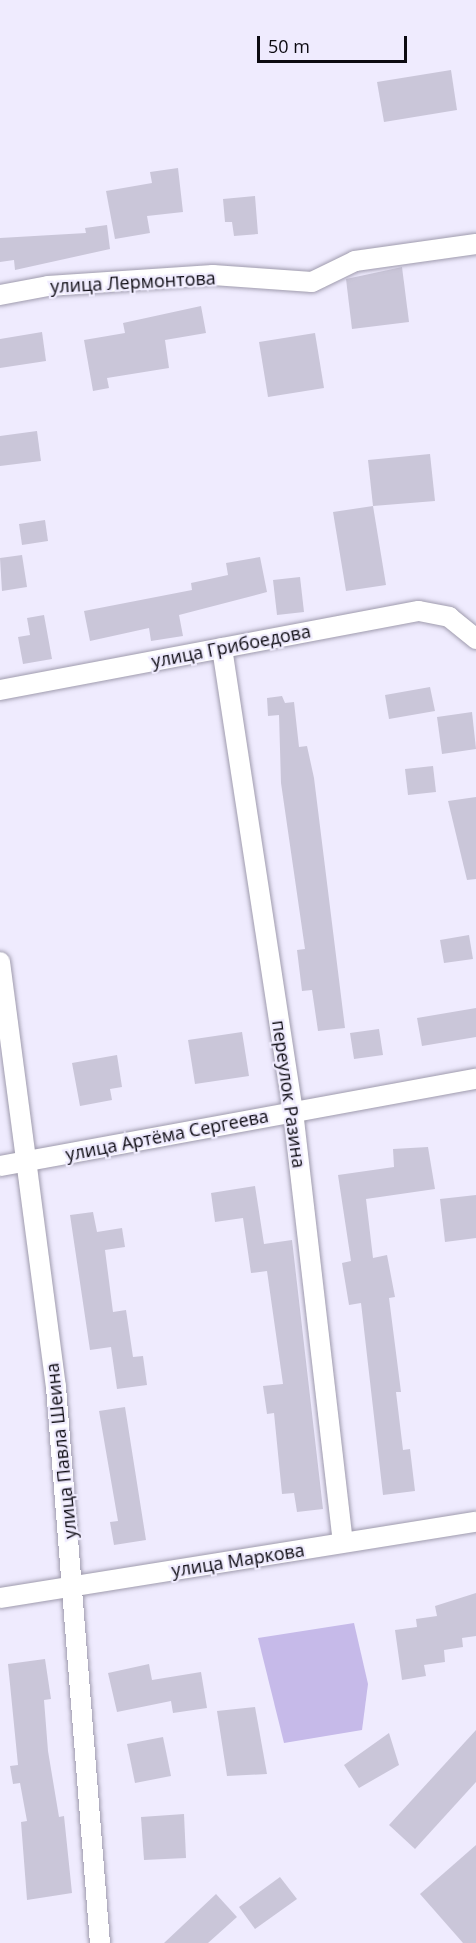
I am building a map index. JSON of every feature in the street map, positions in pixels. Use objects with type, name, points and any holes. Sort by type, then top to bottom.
[{"type":"street","name":"улица Лермонтова","points":[[0,295],[48,286],[213,275],[312,282],[355,261],[476,244]]},
{"type":"street","name":"улица Грибоедова","points":[[0,690],[419,611],[461,624],[476,639]]},
{"type":"street","name":"переулок Разина","points":[[222,648],[293,1111],[343,1542]]},
{"type":"street","name":"улица Павла Шеина","points":[[0,962],[56,1387],[74,1586],[100,1943]]},
{"type":"street","name":"улица Артёма Сергеева","points":[[0,1166],[476,1078]]},
{"type":"street","name":"улица Маркова","points":[[0,1598],[476,1522]]},
{"type":"shaded area","points":[[354,1623],[368,1684],[362,1730],[284,1743],[258,1638]]},
{"type":"building","points":[[451,70],[457,110],[384,122],[377,82]]},
{"type":"building","points":[[178,168],[183,212],[147,216],[150,233],[115,239],[106,191],[152,183],[150,172]]},
{"type":"building","points":[[255,196],[258,234],[234,236],[232,222],[225,222],[223,199]]},
{"type":"building","points":[[107,225],[110,249],[15,270],[14,260],[0,262],[0,238],[86,233],[85,228]]},
{"type":"building","points":[[402,267],[409,322],[352,329],[346,279]]},
{"type":"building","points":[[201,306],[206,333],[165,340],[169,368],[107,378],[109,388],[93,391],[84,340],[125,333],[123,323]]},
{"type":"building","points":[[42,332],[46,361],[0,368],[0,339]]},
{"type":"building","points":[[315,333],[324,388],[268,397],[259,342]]},
{"type":"building","points":[[37,431],[41,461],[0,466],[0,436]]},
{"type":"building","points":[[430,454],[435,501],[373,506],[368,460]]},
{"type":"building","points":[[373,506],[386,585],[346,591],[333,512]]},
{"type":"building","points":[[45,520],[48,541],[22,545],[19,524]]},
{"type":"building","points":[[22,555],[27,587],[2,591],[0,558]]},
{"type":"building","points":[[260,557],[267,592],[179,615],[183,636],[151,641],[149,628],[90,641],[84,611],[192,590],[191,583],[228,575],[226,563]]},
{"type":"building","points":[[300,577],[304,612],[277,615],[273,580]]},
{"type":"building","points":[[44,615],[52,659],[23,664],[18,637],[30,635],[27,618]]},
{"type":"building","points":[[430,687],[435,711],[389,719],[385,695]]},
{"type":"building","points":[[282,696],[285,703],[294,702],[299,747],[307,746],[314,778],[345,1028],[318,1031],[312,990],[302,991],[297,950],[305,949],[281,783],[279,715],[268,716],[267,698]]},
{"type":"building","points":[[472,712],[476,749],[442,754],[437,717]]},
{"type":"building","points":[[433,766],[436,792],[408,795],[405,769]]},
{"type":"building","points":[[476,797],[476,879],[467,880],[448,801]]},
{"type":"building","points":[[469,935],[473,959],[444,963],[440,940]]},
{"type":"building","points":[[476,1008],[476,1037],[422,1046],[417,1018]]},
{"type":"building","points":[[379,1029],[383,1055],[354,1059],[350,1033]]},
{"type":"building","points":[[242,1032],[249,1076],[195,1084],[188,1040]]},
{"type":"building","points":[[117,1055],[122,1087],[110,1089],[112,1100],[80,1106],[72,1063]]},
{"type":"building","points":[[428,1147],[435,1189],[366,1199],[373,1258],[387,1255],[395,1297],[389,1298],[401,1392],[396,1392],[403,1450],[410,1449],[415,1491],[383,1495],[361,1303],[349,1305],[342,1263],[351,1261],[338,1175],[394,1167],[393,1149]]},
{"type":"building","points":[[255,1186],[264,1244],[292,1240],[323,1509],[297,1512],[294,1493],[282,1494],[274,1413],[267,1414],[263,1386],[283,1384],[267,1271],[251,1273],[243,1218],[215,1222],[211,1193]]},
{"type":"building","points":[[476,1195],[476,1238],[445,1242],[440,1199]]},
{"type":"building","points":[[93,1212],[97,1232],[122,1228],[125,1247],[105,1250],[113,1312],[126,1310],[133,1357],[143,1356],[147,1385],[117,1389],[111,1347],[90,1350],[70,1215]]},
{"type":"building","points":[[125,1407],[146,1540],[114,1545],[110,1522],[118,1521],[99,1411]]},
{"type":"building","points":[[476,1593],[476,1636],[462,1638],[463,1647],[444,1650],[445,1662],[424,1665],[426,1676],[402,1680],[395,1630],[417,1627],[416,1619],[437,1616],[435,1606]]},
{"type":"building","points":[[45,1659],[51,1699],[44,1700],[48,1751],[59,1817],[64,1816],[72,1893],[27,1900],[21,1822],[27,1821],[20,1783],[13,1784],[10,1766],[18,1765],[8,1664]]},
{"type":"building","points":[[149,1664],[152,1680],[201,1672],[207,1708],[173,1713],[171,1701],[117,1712],[108,1673]]},
{"type":"building","points":[[255,1707],[267,1774],[227,1776],[217,1711]]},
{"type":"building","points":[[476,1730],[476,1782],[415,1849],[389,1825]]},
{"type":"building","points":[[389,1733],[399,1765],[359,1788],[344,1765]]},
{"type":"building","points":[[163,1737],[171,1776],[135,1783],[127,1744]]},
{"type":"building","points":[[184,1814],[186,1858],[144,1860],[141,1817]]},
{"type":"building","points":[[476,1845],[476,1943],[463,1943],[420,1894]]},
{"type":"building","points":[[280,1877],[297,1899],[255,1929],[239,1907]]},
{"type":"building","points":[[216,1894],[237,1917],[208,1943],[164,1943]]}]
